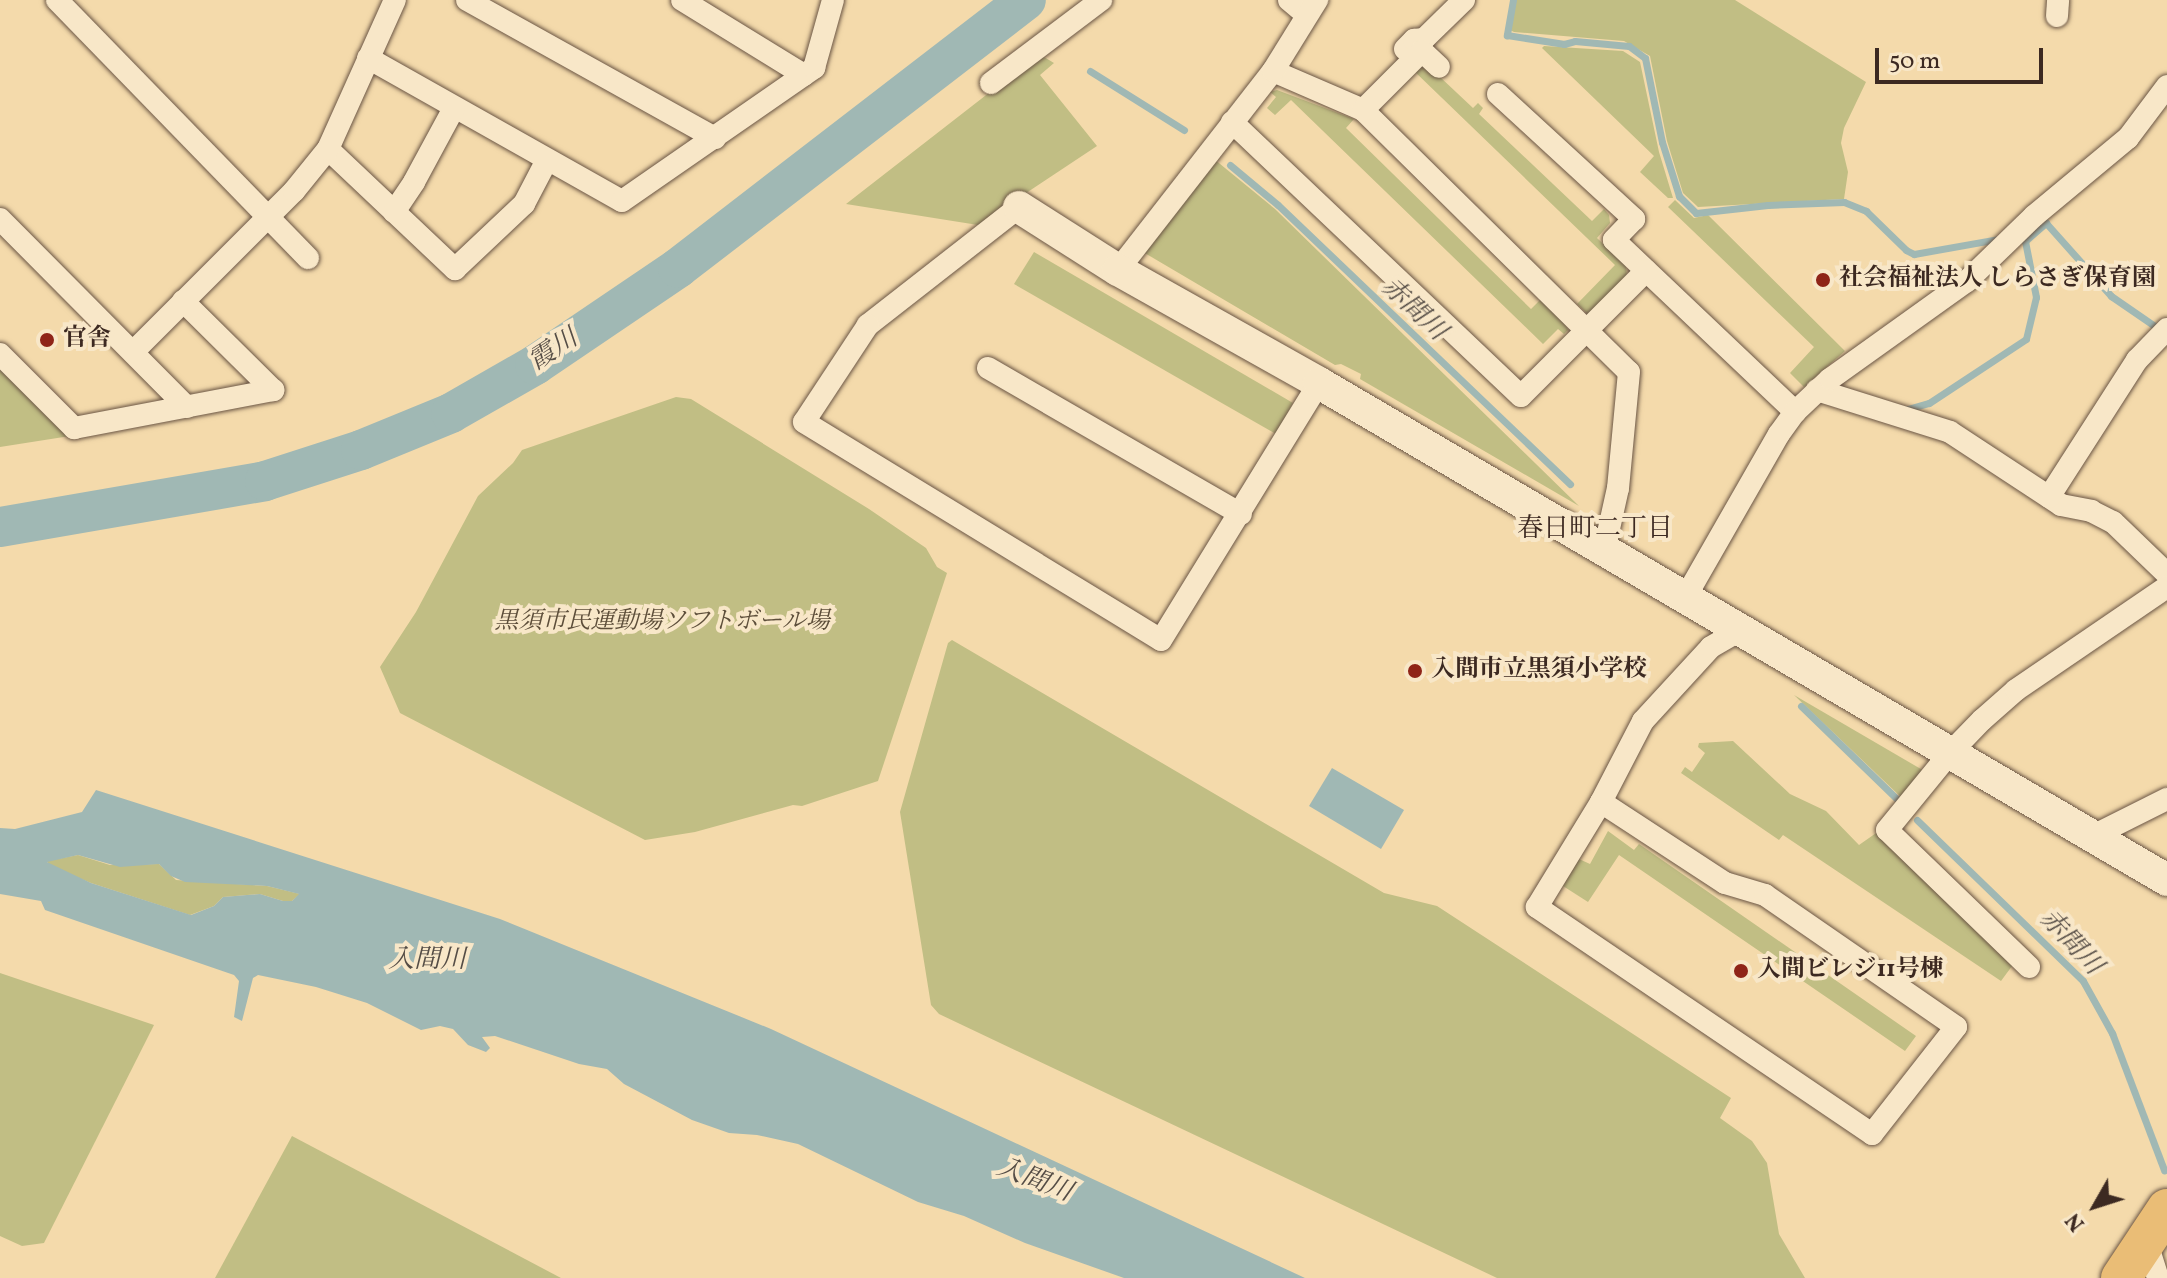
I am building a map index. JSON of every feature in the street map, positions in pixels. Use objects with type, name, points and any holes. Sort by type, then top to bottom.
[{"type":"highway","points":[[2121,1278],[2156,1223]]},
{"type":"street","points":[[57,0],[308,258]]},
{"type":"street","points":[[133,352],[267,217],[328,149],[395,0]]},
{"type":"street","points":[[467,0],[715,138]]},
{"type":"street","points":[[682,0],[804,75]]},
{"type":"street","points":[[368,58],[622,201],[814,68],[833,0]]},
{"type":"street","points":[[991,83],[1101,0]]},
{"type":"street","points":[[1118,270],[1273,71],[1312,7],[1289,0]]},
{"type":"street","points":[[1402,52],[1414,40],[1424,39],[1464,0]]},
{"type":"street","points":[[1363,110],[1422,51],[1439,67]]},
{"type":"street","points":[[1273,71],[1363,110],[1629,372],[1618,488],[1604,551]]},
{"type":"street","points":[[1685,598],[1779,434],[1795,412],[1817,390],[1967,281],[2034,216],[2128,138],[2167,86]]},
{"type":"street","points":[[1498,94],[1634,219],[1614,240],[1795,412]]},
{"type":"street","points":[[394,212],[454,108]]},
{"type":"street","points":[[1232,122],[1521,396],[1646,271]]},
{"type":"street","points":[[328,149],[455,269],[524,204],[547,160]]},
{"type":"street","points":[[1319,383],[1161,640],[804,422],[868,325],[1019,207],[1118,270],[1319,383],[2167,880]]},
{"type":"street","points":[[0,219],[187,407]]},
{"type":"street","points":[[0,354],[74,428],[273,390],[183,301]]},
{"type":"street","points":[[2049,497],[2137,360],[2167,329]]},
{"type":"street","points":[[988,368],[1241,514]]},
{"type":"street","points":[[1817,390],[1891,415],[1939,427],[2049,497],[2113,522],[2167,574]]},
{"type":"street","points":[[2029,967],[1887,830],[1950,753],[2016,690],[2167,587]]},
{"type":"street","points":[[1601,802],[1725,883],[1765,895],[1956,1027],[1872,1134],[1537,907],[1601,802],[1643,721],[1711,647],[1740,630]]},
{"type":"street","points":[[2093,836],[2167,799]]},
{"type":"street","points":[[2156,1223],[2158,1278]]},
{"type":"green space","points":[[1516,0],[1735,0],[1866,82],[1844,128],[1841,143],[1848,172],[1844,199],[1698,207],[1683,193],[1667,141],[1650,56],[1624,41],[1514,32],[1510,30]]},
{"type":"green space","points":[[1542,48],[1623,51],[1640,62],[1659,152],[1673,198],[1668,198],[1640,172],[1654,156]]},
{"type":"green space","points":[[1039,54],[1054,63],[1040,75],[1097,146],[978,225],[846,204]]},
{"type":"green space","points":[[1423,61],[1473,108],[1478,103],[1483,108],[1479,114],[1592,221],[1604,209],[1609,215],[1610,223],[1597,238],[1626,266],[1627,277],[1589,315],[1577,304],[1615,265],[1413,70]]},
{"type":"green space","points":[[1277,90],[1354,119],[1346,128],[1531,309],[1542,298],[1565,322],[1568,330],[1564,334],[1558,329],[1543,344],[1291,100],[1275,115],[1267,108],[1276,97],[1270,92]]},
{"type":"green space","points":[[1214,159],[1275,209],[1579,506],[1360,379],[1361,374],[1341,364],[1335,365],[1143,252]]},
{"type":"green space","points":[[1675,200],[1694,218],[1708,215],[1845,351],[1804,387],[1790,373],[1814,347],[1668,207]]},
{"type":"green space","points":[[1034,252],[1293,403],[1276,434],[1014,284]]},
{"type":"green space","points":[[0,365],[70,436],[0,447]]},
{"type":"green space","name":"黒須市民運動場ソフトボール場","points":[[676,397],[691,399],[869,509],[926,548],[937,567],[947,573],[878,781],[802,806],[793,805],[695,832],[645,840],[400,713],[380,667],[416,612],[478,496],[513,463],[522,450]]},
{"type":"green space","points":[[952,640],[1384,893],[1437,906],[1731,1098],[1720,1118],[1752,1141],[1767,1163],[1779,1234],[1805,1278],[1497,1278],[939,1014],[931,1005],[900,812],[948,643]]},
{"type":"green space","points":[[1794,695],[1926,772],[1904,800]]},
{"type":"green space","points":[[1733,741],[1790,794],[1826,811],[1859,845],[1879,831],[2015,962],[2001,981],[1783,835],[1779,840],[1681,773],[1685,767],[1692,772],[1705,753],[1698,747],[1699,743]]},
{"type":"green space","points":[[1608,831],[1634,850],[1639,844],[1916,1036],[1905,1051],[1619,855],[1588,902],[1563,886],[1579,859],[1590,864]]},
{"type":"green space","points":[[78,855],[110,865],[159,864],[176,880],[267,886],[300,894],[292,901],[260,894],[223,897],[214,906],[190,915],[91,883],[49,866],[47,861]]},
{"type":"green space","points":[[0,973],[154,1025],[44,1243],[22,1246],[0,1236]]},
{"type":"green space","points":[[292,1136],[561,1278],[215,1278]]},
{"type":"water","points":[[1332,768],[1404,810],[1381,849],[1309,806]]},
{"type":"water","name":"入間川","points":[[96,790],[500,919],[771,1029],[1305,1278],[1124,1278],[1025,1243],[964,1216],[918,1202],[798,1144],[757,1135],[729,1133],[692,1120],[624,1084],[607,1069],[579,1064],[495,1036],[482,1037],[490,1048],[486,1052],[468,1045],[453,1029],[440,1026],[421,1030],[367,1003],[316,987],[258,975],[253,978],[242,1021],[234,1017],[239,981],[234,975],[45,910],[41,901],[0,894],[0,828],[15,829],[82,812]],"holes":[[[78,855],[120,867],[159,864],[171,876],[185,882],[267,886],[299,894],[292,901],[260,894],[223,897],[214,906],[191,915],[91,883],[47,862]]]},
{"type":"waterway","name":"霞川","points":[[0,527],[265,481],[361,450],[451,413],[535,365],[678,268],[1026,0]]},
{"type":"waterway","points":[[1513,0],[1507,35],[1564,44],[1575,41],[1629,46],[1645,58],[1662,142],[1679,196],[1696,213],[1768,205],[1844,202],[1866,211],[1914,254],[1998,239]]},
{"type":"waterway","name":"赤間川","points":[[1090,71],[1184,130]]},
{"type":"waterway","name":"赤間川","points":[[1230,165],[1278,205],[1570,484]]},
{"type":"waterway","points":[[1904,410],[1929,403],[2026,339],[2036,297],[2025,241],[2046,223],[2111,296],[2159,329]]},
{"type":"waterway","name":"赤間川","points":[[1801,706],[1897,799]]},
{"type":"waterway","name":"赤間川","points":[[1917,820],[2083,981],[2112,1033],[2164,1170]]},
{"type":"place","name":"社会福祉法人 しらさぎ保育園","points":[[1823,280]]},
{"type":"place","name":"官舎","points":[[47,340]]},
{"type":"place","name":"入間市立黒須小学校","points":[[1415,671]]},
{"type":"place","name":"入間ビレジ11号棟","points":[[1741,971]]},
{"type":"district","name":"春日町二丁目","points":[[1595,530]]}]
